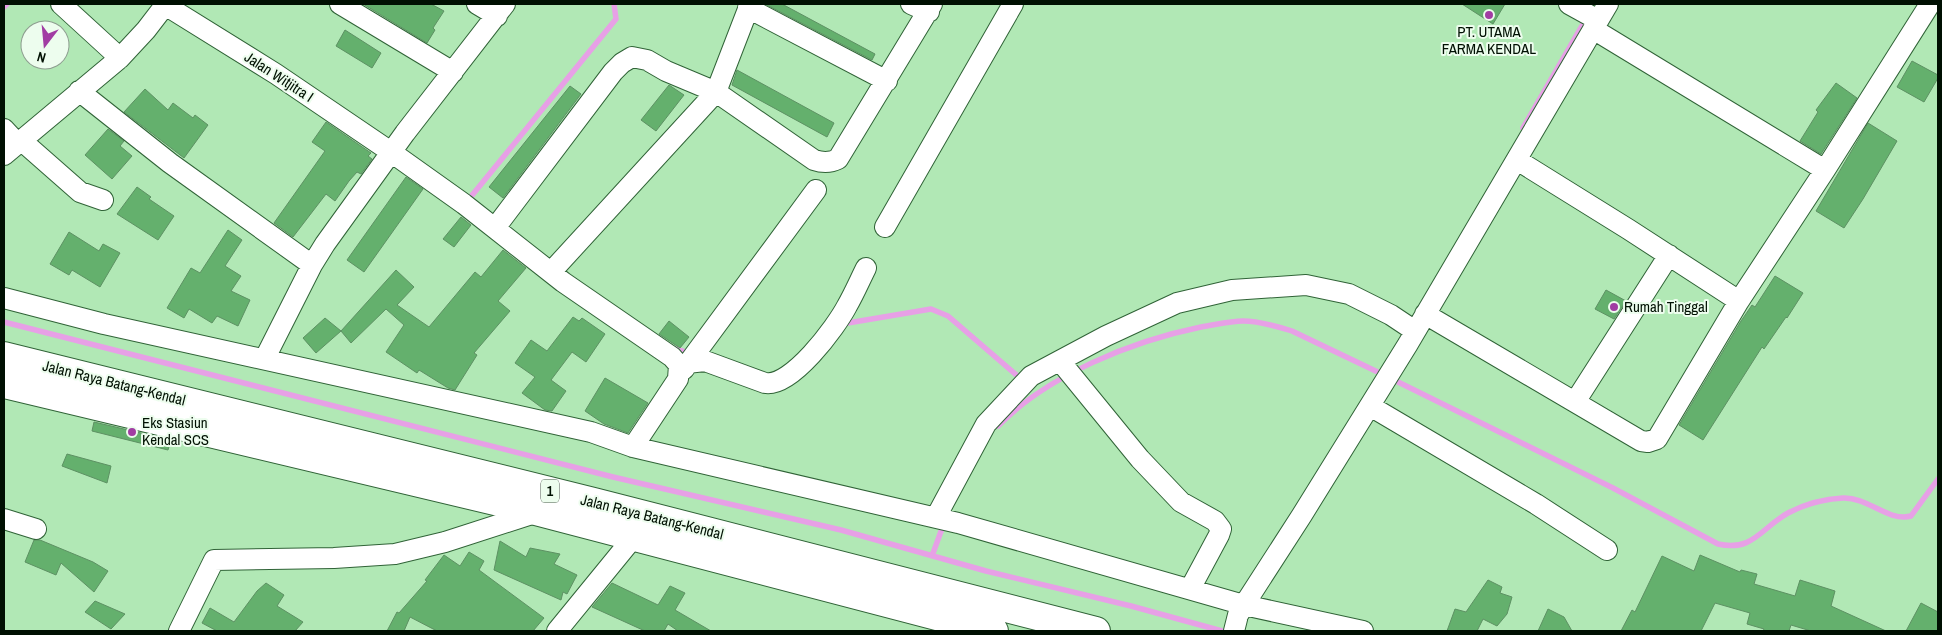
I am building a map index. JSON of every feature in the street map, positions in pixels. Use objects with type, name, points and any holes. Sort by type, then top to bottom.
[{"type":"highway","name":"Jalan Raya Batang-Kendal","points":[[4,356],[594,502],[1096,631]]},
{"type":"highway","name":"Jalan Raya Batang-Kendal","points":[[4,384],[538,512],[994,631]]},
{"type":"street","points":[[61,4],[120,58]]},
{"type":"street","points":[[14,146],[120,58],[146,30],[166,4]]},
{"type":"street","name":"Jalan Witjitra I","points":[[166,4],[276,74],[391,152],[495,228],[551,272],[672,357],[679,365],[680,371],[682,371]]},
{"type":"street","points":[[340,4],[453,72]]},
{"type":"street","points":[[265,358],[312,265],[391,152],[501,10],[478,4]]},
{"type":"street","points":[[885,226],[1013,4]]},
{"type":"street","points":[[1569,4],[1599,18],[1825,170]]},
{"type":"street","points":[[945,520],[986,424],[1031,376],[1063,364],[1106,336],[1176,303],[1232,290],[1306,285],[1349,294],[1391,315],[1420,322],[1574,402],[1641,441],[1657,440],[1739,301],[1930,4]]},
{"type":"street","points":[[551,272],[716,92],[749,6],[887,81]]},
{"type":"street","points":[[495,228],[613,72],[632,57],[647,60],[666,71],[716,92],[814,160],[832,162],[838,159],[887,81],[924,7]]},
{"type":"street","points":[[1238,617],[1370,406],[1517,160],[1599,18]]},
{"type":"street","points":[[79,91],[170,163],[312,265]]},
{"type":"street","points":[[4,129],[14,146],[80,192],[103,200]]},
{"type":"street","points":[[1517,160],[1739,301]]},
{"type":"street","points":[[633,447],[682,371],[816,190]]},
{"type":"street","points":[[1574,402],[1669,256]]},
{"type":"street","points":[[682,371],[699,360],[771,384],[779,382],[808,361],[846,308],[866,268]]},
{"type":"street","points":[[4,298],[104,324],[265,358],[591,432],[633,447],[945,520],[1190,589],[1238,617],[1363,631]]},
{"type":"street","points":[[1063,364],[1140,459],[1174,495],[1189,508],[1215,521],[1220,529],[1219,535],[1190,589]]},
{"type":"street","points":[[1370,406],[1536,504],[1607,550]]},
{"type":"street","points":[[179,631],[214,560],[334,558],[395,554],[445,542],[538,512]]},
{"type":"street","points":[[4,519],[36,530]]},
{"type":"street","points":[[557,631],[633,538]]},
{"type":"building","points":[[363,4],[431,4],[444,11],[433,28],[435,30],[427,43]]},
{"type":"building","points":[[765,4],[782,4],[875,54],[872,60]]},
{"type":"building","name":"PT. UTAMA FARMA KENDAL","points":[[1462,4],[1505,4],[1493,24]]},
{"type":"building","points":[[345,30],[381,53],[372,68],[336,46]]},
{"type":"building","points":[[1912,61],[1938,75],[1924,102],[1897,87]]},
{"type":"building","points":[[737,70],[834,123],[827,137],[732,85]]},
{"type":"building","points":[[1836,83],[1857,98],[1821,154],[1800,141],[1818,112],[1816,110]]},
{"type":"building","points":[[669,85],[684,95],[656,131],[641,120]]},
{"type":"building","points":[[570,86],[581,94],[503,198],[489,187]]},
{"type":"building","points":[[145,89],[168,110],[173,103],[193,118],[195,115],[208,125],[184,158],[124,112]]},
{"type":"building","points":[[326,122],[371,153],[368,156],[372,159],[361,174],[357,172],[349,181],[335,201],[326,194],[293,237],[274,223],[325,151],[312,142]]},
{"type":"building","points":[[1868,123],[1897,141],[1844,228],[1816,211]]},
{"type":"building","points":[[108,129],[124,141],[120,146],[132,156],[112,179],[85,155]]},
{"type":"building","points":[[406,177],[423,189],[364,272],[347,260]]},
{"type":"building","points":[[137,187],[151,197],[149,199],[174,216],[158,240],[117,214]]},
{"type":"building","points":[[461,217],[471,225],[454,247],[443,239]]},
{"type":"building","points":[[228,230],[242,240],[225,266],[241,276],[231,291],[250,300],[238,326],[217,316],[212,323],[189,309],[184,318],[167,308],[191,268],[200,273]]},
{"type":"building","points":[[69,232],[99,251],[103,244],[120,253],[100,287],[72,270],[69,275],[50,264]]},
{"type":"building","points":[[503,250],[526,268],[498,301],[510,311],[474,353],[477,355],[455,390],[448,388],[419,370],[417,373],[386,352],[404,325],[386,309],[351,343],[341,331],[396,270],[414,287],[397,305],[429,327],[475,272],[481,277]]},
{"type":"building","points":[[1775,276],[1803,293],[1764,349],[1762,347],[1703,440],[1679,425],[1741,321],[1752,305],[1755,307]]},
{"type":"building","name":"Rumah Tinggal","points":[[1606,290],[1626,301],[1614,319],[1595,309]]},
{"type":"building","points":[[573,317],[579,321],[582,318],[605,334],[586,362],[572,352],[551,380],[566,391],[552,411],[545,410],[522,393],[535,377],[515,363],[531,340],[547,351]]},
{"type":"building","points":[[325,318],[341,331],[316,353],[303,338]]},
{"type":"building","points":[[669,321],[689,337],[680,348],[659,334]]},
{"type":"building","points":[[605,378],[648,403],[628,433],[604,424],[585,411]]},
{"type":"building","points":[[94,422],[171,440],[168,450],[92,431]]},
{"type":"building","points":[[67,454],[111,466],[107,483],[62,466]]},
{"type":"building","points":[[34,540],[40,540],[93,562],[108,571],[94,592],[61,563],[56,575],[25,562]]},
{"type":"building","points":[[500,541],[526,557],[530,548],[560,554],[554,564],[577,575],[567,594],[563,592],[561,600],[494,570]]},
{"type":"building","points":[[469,552],[484,561],[479,570],[544,618],[533,631],[437,631],[410,617],[404,631],[387,631],[397,612],[399,613],[427,581],[425,580],[444,555],[460,566]]},
{"type":"building","points":[[1700,555],[1740,572],[1741,570],[1757,574],[1754,584],[1795,596],[1800,580],[1835,591],[1831,606],[1886,631],[1811,631],[1791,625],[1789,631],[1763,631],[1764,629],[1747,624],[1750,613],[1715,603],[1701,631],[1621,631],[1632,610],[1635,612],[1662,556],[1694,571]]},
{"type":"building","points":[[1488,580],[1502,587],[1500,593],[1512,597],[1507,614],[1497,626],[1483,619],[1477,631],[1447,631],[1455,609],[1466,612]]},
{"type":"building","points":[[266,583],[284,595],[277,606],[303,622],[295,631],[217,631],[202,623],[210,608],[234,622],[257,591]]},
{"type":"building","points":[[612,583],[658,605],[670,586],[685,593],[675,610],[711,631],[678,631],[668,624],[664,631],[645,631],[592,607]]},
{"type":"building","points":[[95,601],[125,614],[111,629],[85,612]]},
{"type":"building","points":[[1921,603],[1938,612],[1938,631],[1906,631]]},
{"type":"building","points":[[1548,609],[1564,617],[1572,631],[1538,631]]},
{"type":"waterway","points":[[4,7],[7,4]]},
{"type":"waterway","points":[[472,201],[469,199],[616,19],[614,4]]},
{"type":"waterway","points":[[1523,128],[1586,19]]},
{"type":"waterway","points":[[842,324],[931,309],[948,316],[1020,378]]},
{"type":"waterway","points":[[4,322],[613,477],[841,530],[986,571],[1131,606],[1222,631]]},
{"type":"waterway","points":[[998,426],[1041,391],[1092,363],[1147,341],[1201,327],[1232,322],[1255,322],[1292,331],[1384,375]]},
{"type":"waterway","points":[[672,348],[692,354]]},
{"type":"waterway","points":[[1394,380],[1613,488],[1718,544],[1730,546],[1748,542],[1788,513],[1815,502],[1829,499],[1852,499],[1861,501],[1894,516],[1911,516],[1938,479]]},
{"type":"waterway","points":[[932,556],[944,523]]},
{"type":"place","name":"PT. UTAMA FARMA KENDAL","points":[[1489,15]]},
{"type":"place","name":"Rumah Tinggal","points":[[1614,307]]},
{"type":"place","name":"Eks Stasiun Kendal SCS","points":[[132,432]]}]
